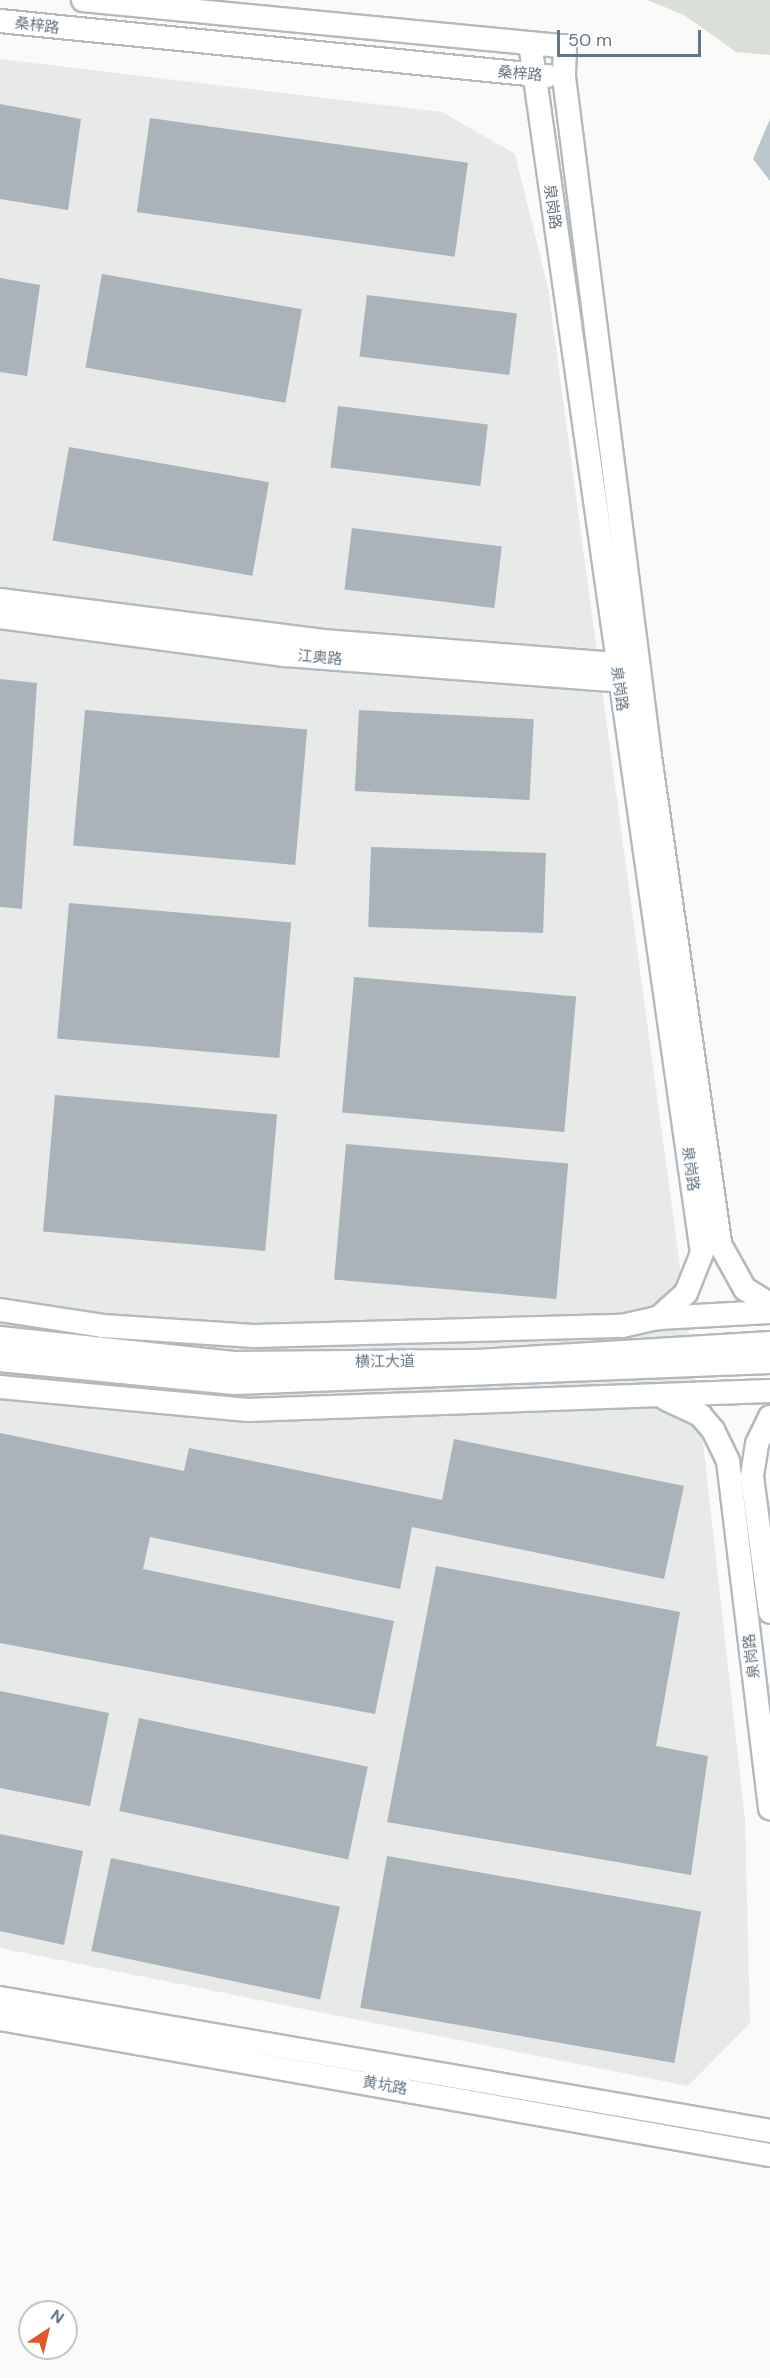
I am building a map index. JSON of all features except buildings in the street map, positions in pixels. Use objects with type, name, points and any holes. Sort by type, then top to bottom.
[{"type":"street","name":"桑梓路","points":[[0,21],[564,77],[565,46],[83,0]]},
{"type":"street","name":"泉岗路","points":[[530,43],[533,75],[629,674],[711,1247],[745,1289],[770,1304]]},
{"type":"street","name":"泉岗路","points":[[564,77],[629,674]]},
{"type":"street","name":"江奥路","points":[[0,600],[323,641],[629,674]]},
{"type":"street","name":"江奥路","points":[[0,617],[286,655],[629,674]]},
{"type":"street","name":"泉岗路","points":[[658,1318],[686,1293],[711,1247]]},
{"type":"street","points":[[0,1310],[103,1326],[254,1336],[597,1327],[658,1318],[770,1312]]},
{"type":"street","points":[[597,1327],[613,1398]]},
{"type":"street","name":"横江大道","points":[[0,1338],[234,1363],[770,1362]]},
{"type":"street","name":"横江大道","points":[[0,1360],[234,1383],[605,1362],[770,1343]]},
{"type":"street","points":[[0,1387],[248,1410],[770,1391]]},
{"type":"street","name":"泉岗路","points":[[659,1396],[683,1404],[713,1430],[742,1478],[770,1612]]},
{"type":"street","name":"泉岗路","points":[[770,1417],[742,1478],[770,1808]]},
{"type":"street","name":"黄坑路","points":[[0,1998],[770,2131]]},
{"type":"street","name":"黄坑路","points":[[0,2019],[770,2154]]},
{"type":"shaded area","points":[[647,0],[770,0],[770,55],[736,52],[684,15]]},
{"type":"shaded area","points":[[0,59],[442,112],[515,154],[548,288],[700,1415],[745,1819],[750,2023],[688,2086],[0,1948]]},
{"type":"shaded area","points":[[770,119],[770,181],[753,159]]}]
